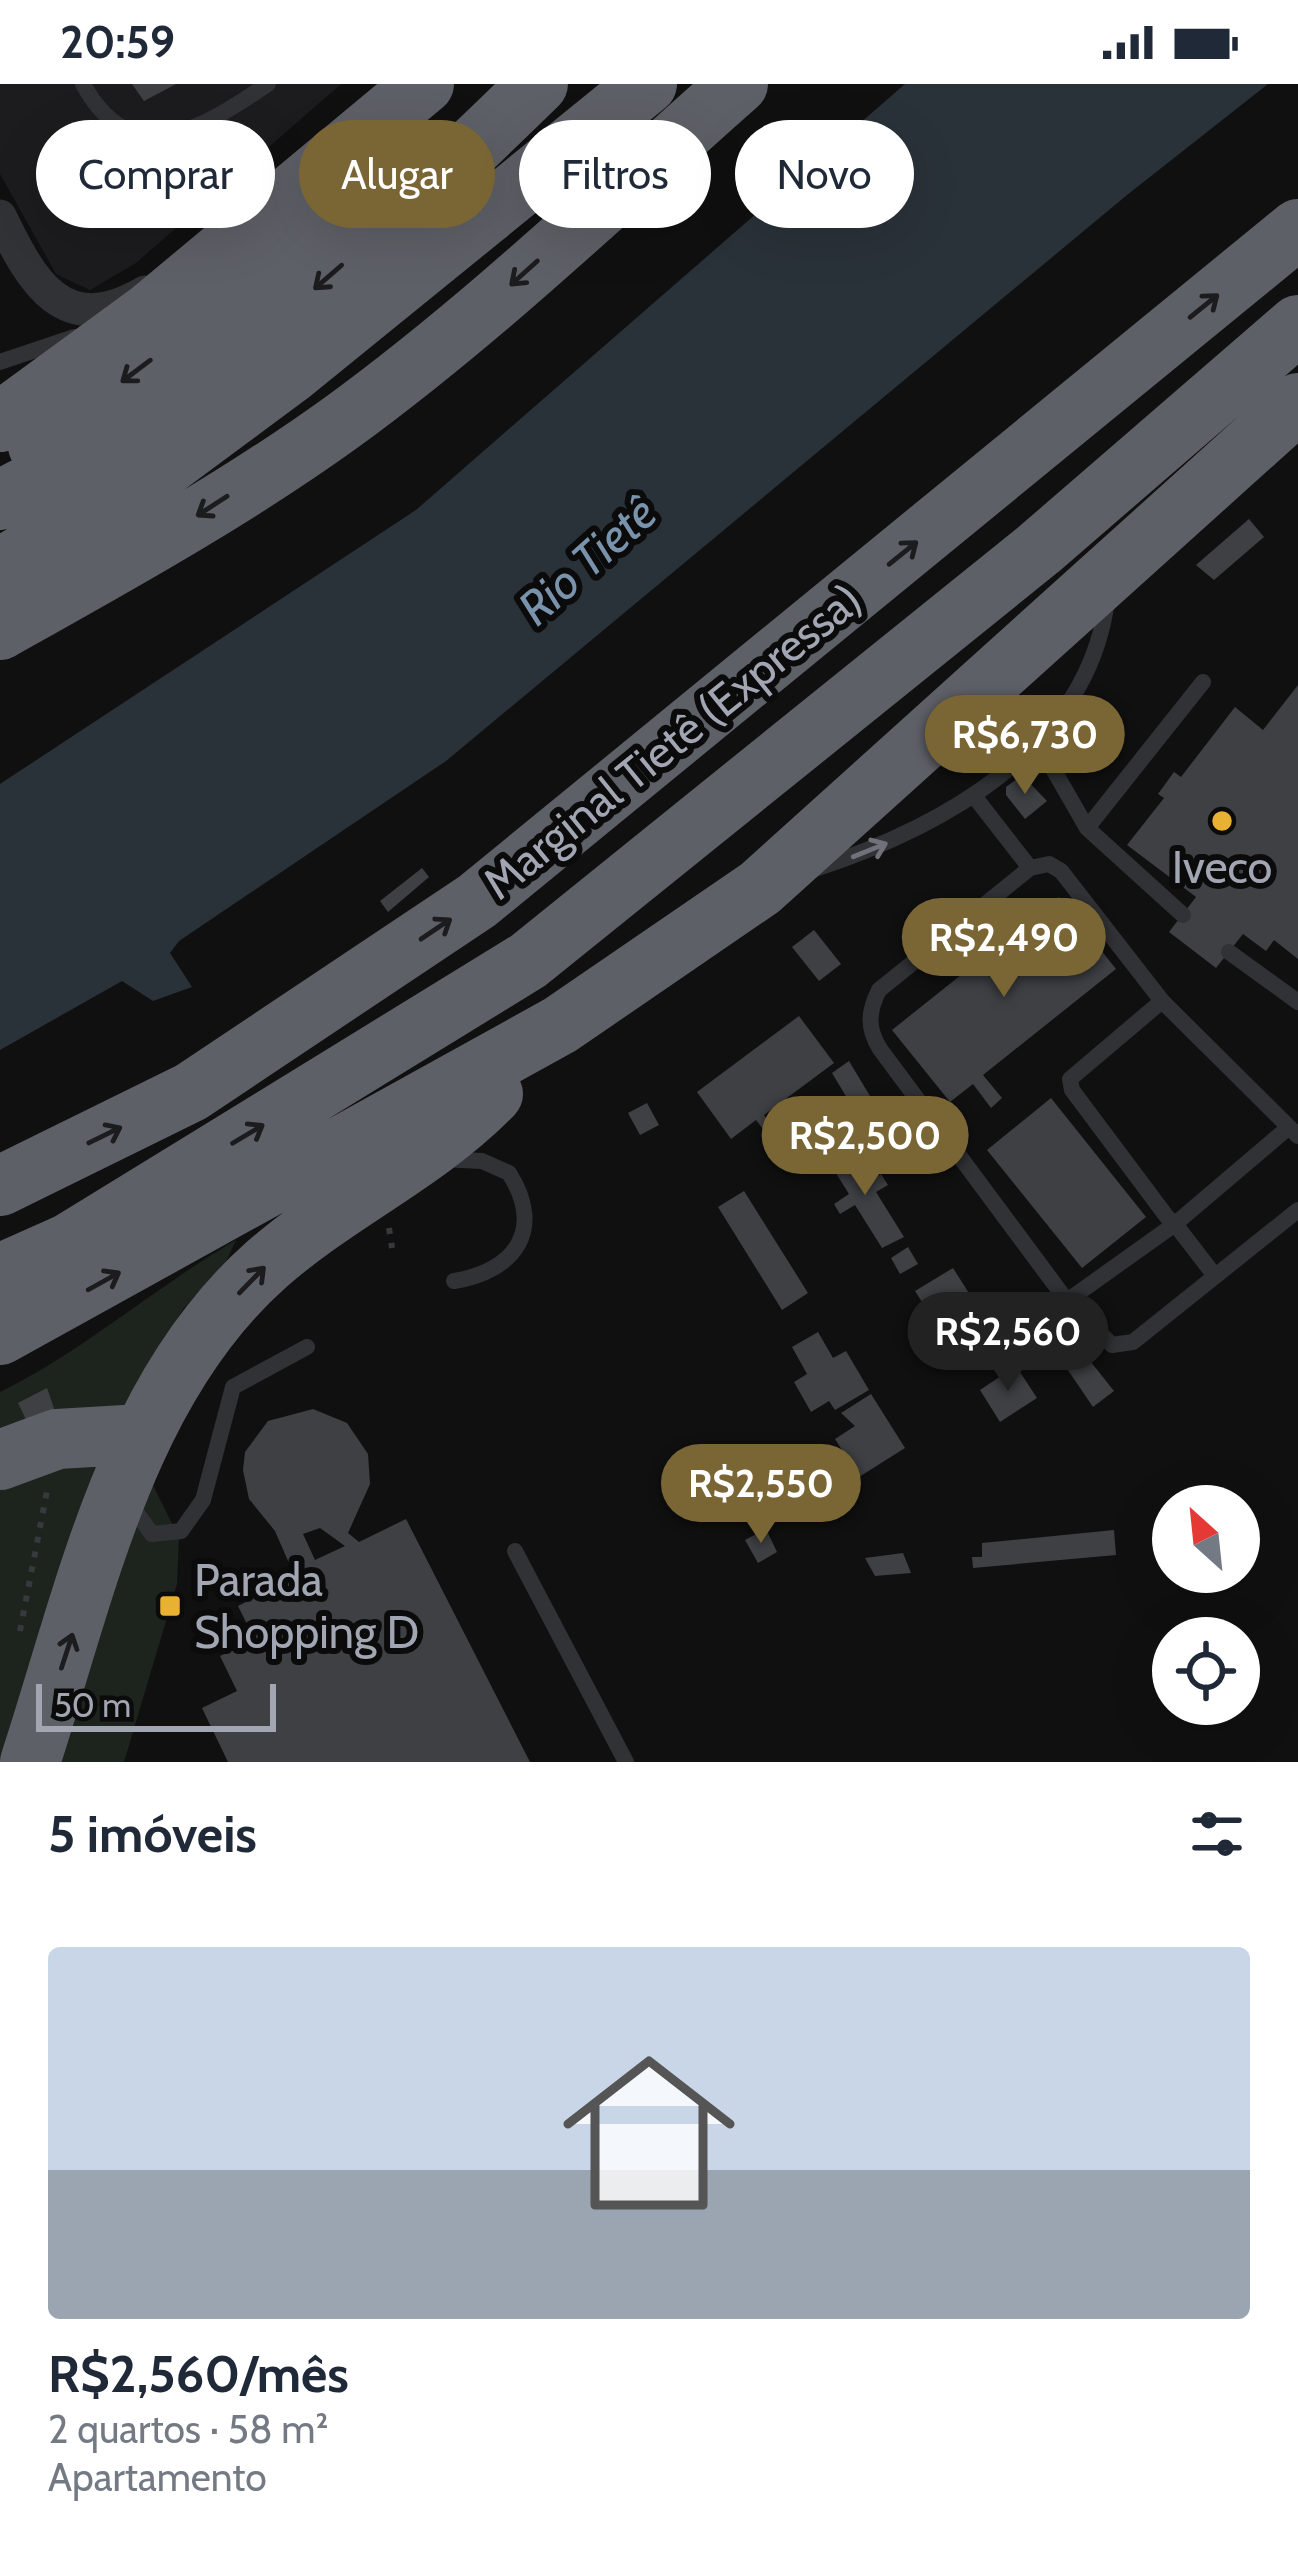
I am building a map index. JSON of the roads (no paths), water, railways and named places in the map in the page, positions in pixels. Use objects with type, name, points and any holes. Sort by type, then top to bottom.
[{"type":"highway","points":[[0,422],[149,313],[424,84]]},
{"type":"highway","points":[[2,510],[39,446],[343,213],[485,84]]},
{"type":"highway","points":[[2,510],[223,368],[432,187],[538,84]]},
{"type":"highway","points":[[571,120],[580,98],[596,84]]},
{"type":"highway","points":[[602,120],[647,84]]},
{"type":"highway","points":[[0,631],[160,540],[343,422],[501,294],[738,84]]},
{"type":"highway","points":[[0,568],[128,494],[290,374],[519,188]]},
{"type":"highway","name":"Marginal Tietê (Expressa)","points":[[0,1186],[191,1092],[477,901],[1298,229]]},
{"type":"highway","points":[[0,1274],[69,1243],[528,962],[1040,549],[1298,326]]},
{"type":"highway","points":[[528,962],[636,924],[1204,454],[1279,420]]},
{"type":"highway","points":[[0,1335],[560,1025],[760,888],[1279,420]]},
{"type":"highway","points":[[2,510],[76,505],[128,494]]},
{"type":"highway","points":[[30,1762],[139,1486],[211,1322],[267,1264],[477,1110],[560,1025]]},
{"type":"highway","points":[[22,1469],[57,1439],[139,1486]]},
{"type":"street","points":[[0,216],[45,293],[86,310],[131,301],[235,240]]},
{"type":"lane","points":[[83,84],[112,124],[141,137],[175,136],[268,84]]},
{"type":"lane","points":[[0,362],[149,313]]},
{"type":"lane","points":[[760,888],[891,842],[974,796],[1037,741],[1093,665],[1110,573]]},
{"type":"lane","points":[[1087,828],[1203,682]]},
{"type":"lane","points":[[1037,741],[1087,828],[1183,915]]},
{"type":"lane","points":[[974,796],[1030,868]]},
{"type":"lane","points":[[1066,1301],[1294,1131],[1162,1001],[1061,871],[1048,864],[1030,868],[879,990],[869,1020],[880,1049],[1066,1301],[1112,1345],[1122,1346],[1298,1210]]},
{"type":"lane","points":[[1229,952],[1298,1002]]},
{"type":"lane","points":[[1162,1001],[1070,1079],[1072,1090],[1215,1276]]},
{"type":"lane","points":[[417,1157],[482,1161],[509,1174],[523,1195],[526,1213],[516,1251],[484,1276],[454,1281]]},
{"type":"lane","points":[[139,1486],[181,1531],[203,1500],[233,1388],[307,1347]]},
{"type":"lane","points":[[515,1551],[626,1762]]},
{"type":"water","name":"Rio Tietê","points":[[905,84],[1268,84],[1127,195],[446,761],[179,941],[170,953],[192,987],[153,1001],[122,981],[0,1050],[0,784],[416,510],[740,228],[914,228],[914,120],[864,120]]},
{"type":"place","name":"Iveco","points":[[1222,821]]},
{"type":"place","name":"Parada Shopping D","points":[[170,1606]]}]
